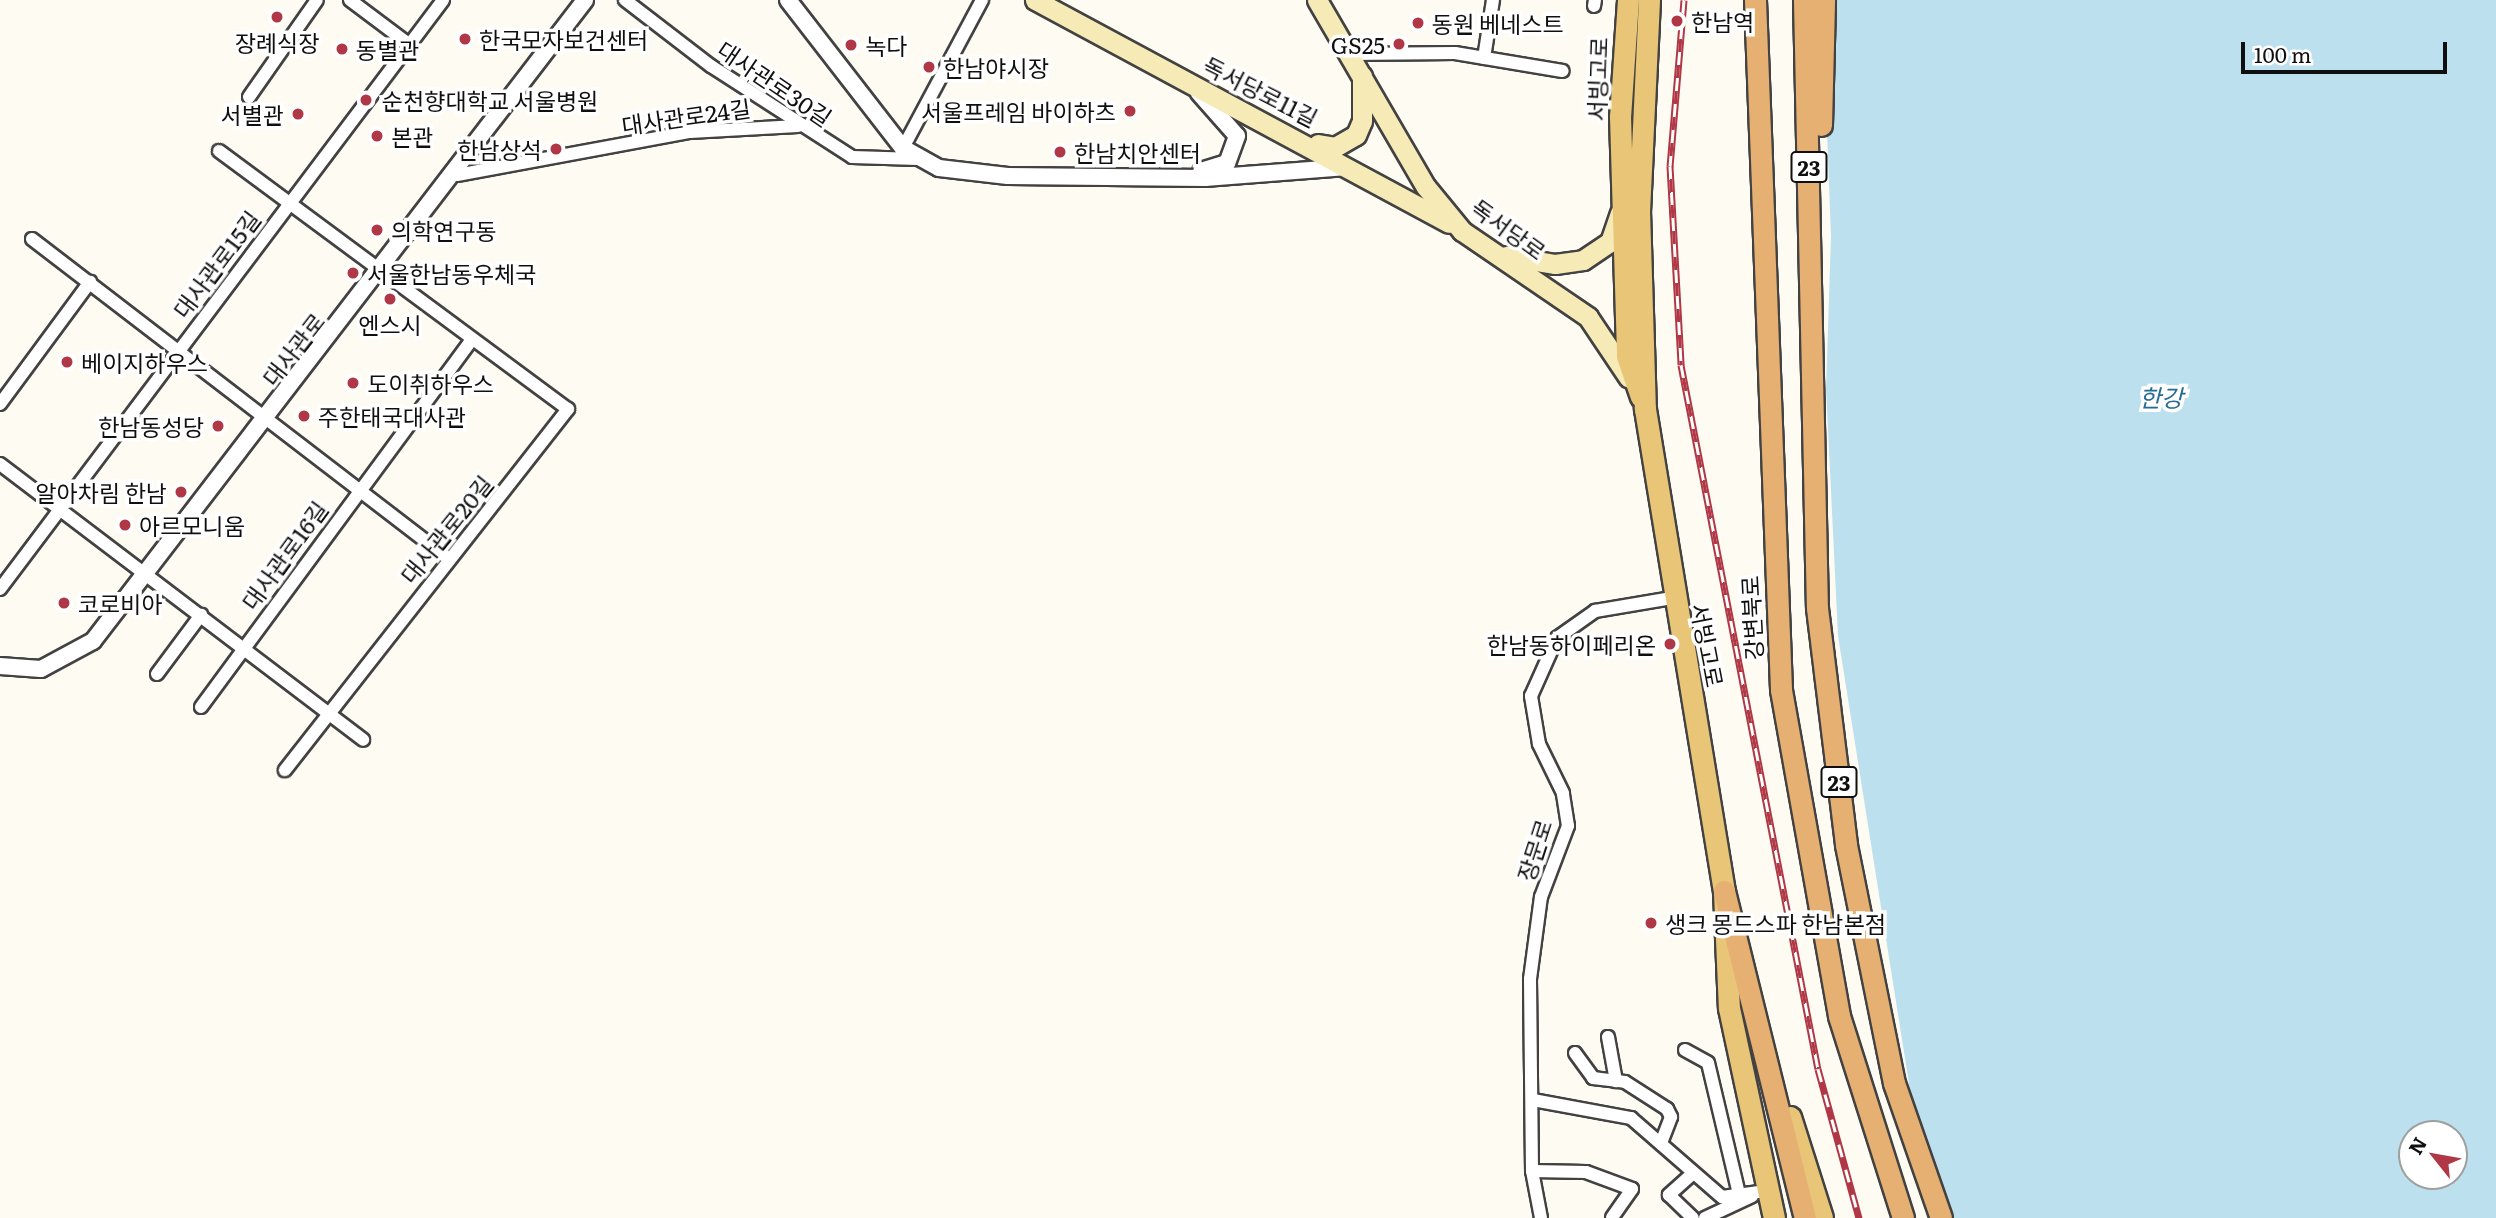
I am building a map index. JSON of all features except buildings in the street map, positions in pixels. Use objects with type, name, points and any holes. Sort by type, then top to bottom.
[{"type":"highway","name":"강변북로","points":[[1755,0],[1781,690],[1839,1016],[1903,1218]]},
{"type":"highway","name":"23","points":[[1804,0],[1815,334],[1817,608],[1846,845],[1894,1083],[1941,1218]]},
{"type":"highway","points":[[1815,334],[1824,0]]},
{"type":"highway","points":[[1724,891],[1755,1075],[1793,1218]]},
{"type":"highway","points":[[1724,891],[1805,1218]]},
{"type":"main road","name":"독서당로11길","points":[[1035,0],[1350,165],[1462,231]]},
{"type":"main road","name":"독서당로","points":[[1317,0],[1351,54],[1426,187],[1462,231],[1501,255],[1601,330],[1645,409]]},
{"type":"main road","name":"서빙고로","points":[[1628,0],[1620,116],[1625,199],[1627,356],[1645,409]]},
{"type":"main road","name":"서빙고로","points":[[1649,0],[1639,210],[1645,409],[1672,598],[1724,891],[1729,1008],[1765,1191],[1774,1218]]},
{"type":"main road","points":[[1303,140],[1335,147],[1352,140],[1362,121],[1362,73]]},
{"type":"main road","points":[[1325,169],[1350,165],[1366,134],[1362,73]]},
{"type":"main road","points":[[1501,255],[1555,264],[1592,257],[1610,242],[1625,199]]},
{"type":"main road","name":"서빙고로","points":[[1724,891],[1747,941],[1792,1128],[1822,1218]]},
{"type":"street","points":[[249,97],[317,0]]},
{"type":"street","points":[[349,0],[410,45]]},
{"type":"street","name":"대사관로15길","points":[[177,349],[443,0]]},
{"type":"street","name":"대사관로","points":[[0,666],[41,670],[73,657],[147,576],[457,175],[585,0]]},
{"type":"street","name":"대사관로30길","points":[[625,0],[798,126],[852,157],[918,159]]},
{"type":"street","points":[[788,0],[903,148],[918,159],[959,173],[1174,177],[1325,169]]},
{"type":"street","points":[[903,148],[982,0]]},
{"type":"street","points":[[1484,58],[1493,0]]},
{"type":"street","points":[[1351,54],[1484,58],[1563,71]]},
{"type":"street","points":[[1174,177],[1227,163],[1236,146],[1232,125],[1184,80]]},
{"type":"street","name":"대사관로24길","points":[[457,175],[690,132],[798,126]]},
{"type":"street","name":"대사관로20길","points":[[219,151],[568,409],[329,709],[285,770]]},
{"type":"street","name":"대사관로15길","points":[[32,239],[268,419]]},
{"type":"street","points":[[0,404],[90,282]]},
{"type":"street","points":[[358,489],[472,339]]},
{"type":"street","points":[[0,589],[177,349]]},
{"type":"street","name":"대사관로16길","points":[[268,419],[449,559]]},
{"type":"street","points":[[0,464],[329,709],[363,740]]},
{"type":"street","name":"대사관로16길","points":[[201,707],[358,489]]},
{"type":"street","name":"장문로","points":[[1541,1218],[1532,1171],[1530,979],[1539,910],[1568,826],[1563,793],[1539,744],[1531,696],[1557,638],[1595,611],[1672,598]]},
{"type":"street","points":[[157,674],[201,615]]},
{"type":"street","points":[[1608,1037],[1616,1081]]},
{"type":"street","points":[[1685,1050],[1708,1063],[1739,1194]]},
{"type":"street","points":[[1575,1053],[1593,1078],[1616,1081],[1667,1109],[1671,1117],[1661,1143]]},
{"type":"street","points":[[1533,1100],[1631,1118],[1661,1143],[1691,1175],[1722,1197],[1765,1191]]},
{"type":"street","points":[[1532,1171],[1586,1172],[1632,1189],[1612,1218]]},
{"type":"street","points":[[1691,1175],[1669,1195],[1693,1218]]},
{"type":"street","points":[[1704,1218],[1765,1191]]},
{"type":"water","name":"한강","points":[[1822,0],[2496,0],[2496,1218],[1952,1218],[1910,1090],[1838,636],[1826,388],[1831,236]]},
{"type":"railway","points":[[1684,0],[1670,166],[1681,365],[1818,1069],[1859,1218]]},
{"type":"place","name":"장례식장","points":[[277,17]]},
{"type":"place","name":"한남역","points":[[1677,21]]},
{"type":"place","name":"동원 베네스트","points":[[1418,23]]},
{"type":"place","name":"한국모자보건센터","points":[[465,39]]},
{"type":"place","name":"GS25","points":[[1399,44]]},
{"type":"place","name":"녹다","points":[[851,45]]},
{"type":"place","name":"동별관","points":[[342,49]]},
{"type":"place","name":"한남야시장","points":[[929,67]]},
{"type":"place","name":"순천향대학교 서울병원","points":[[366,100]]},
{"type":"place","name":"서울프레임 바이하츠","points":[[1130,111]]},
{"type":"place","name":"서별관","points":[[298,114]]},
{"type":"place","name":"본관","points":[[377,136]]},
{"type":"place","name":"한남상석","points":[[556,149]]},
{"type":"place","name":"한남치안센터","points":[[1060,152]]},
{"type":"place","name":"의학연구동","points":[[377,230]]},
{"type":"place","name":"서울한남동우체국","points":[[353,273]]},
{"type":"place","name":"엔스시","points":[[390,299]]},
{"type":"place","name":"베이지하우스","points":[[67,362]]},
{"type":"place","name":"도이취하우스","points":[[353,383]]},
{"type":"place","name":"주한태국대사관","points":[[304,416]]},
{"type":"place","name":"한남동성당","points":[[218,426]]},
{"type":"place","name":"알아차림 한남","points":[[181,492]]},
{"type":"place","name":"아르모니움","points":[[125,525]]},
{"type":"place","name":"코로비아","points":[[64,603]]},
{"type":"place","name":"한남동하이페리온","points":[[1670,644]]},
{"type":"place","name":"생크 몽드스파 한남본점","points":[[1651,923]]}]
